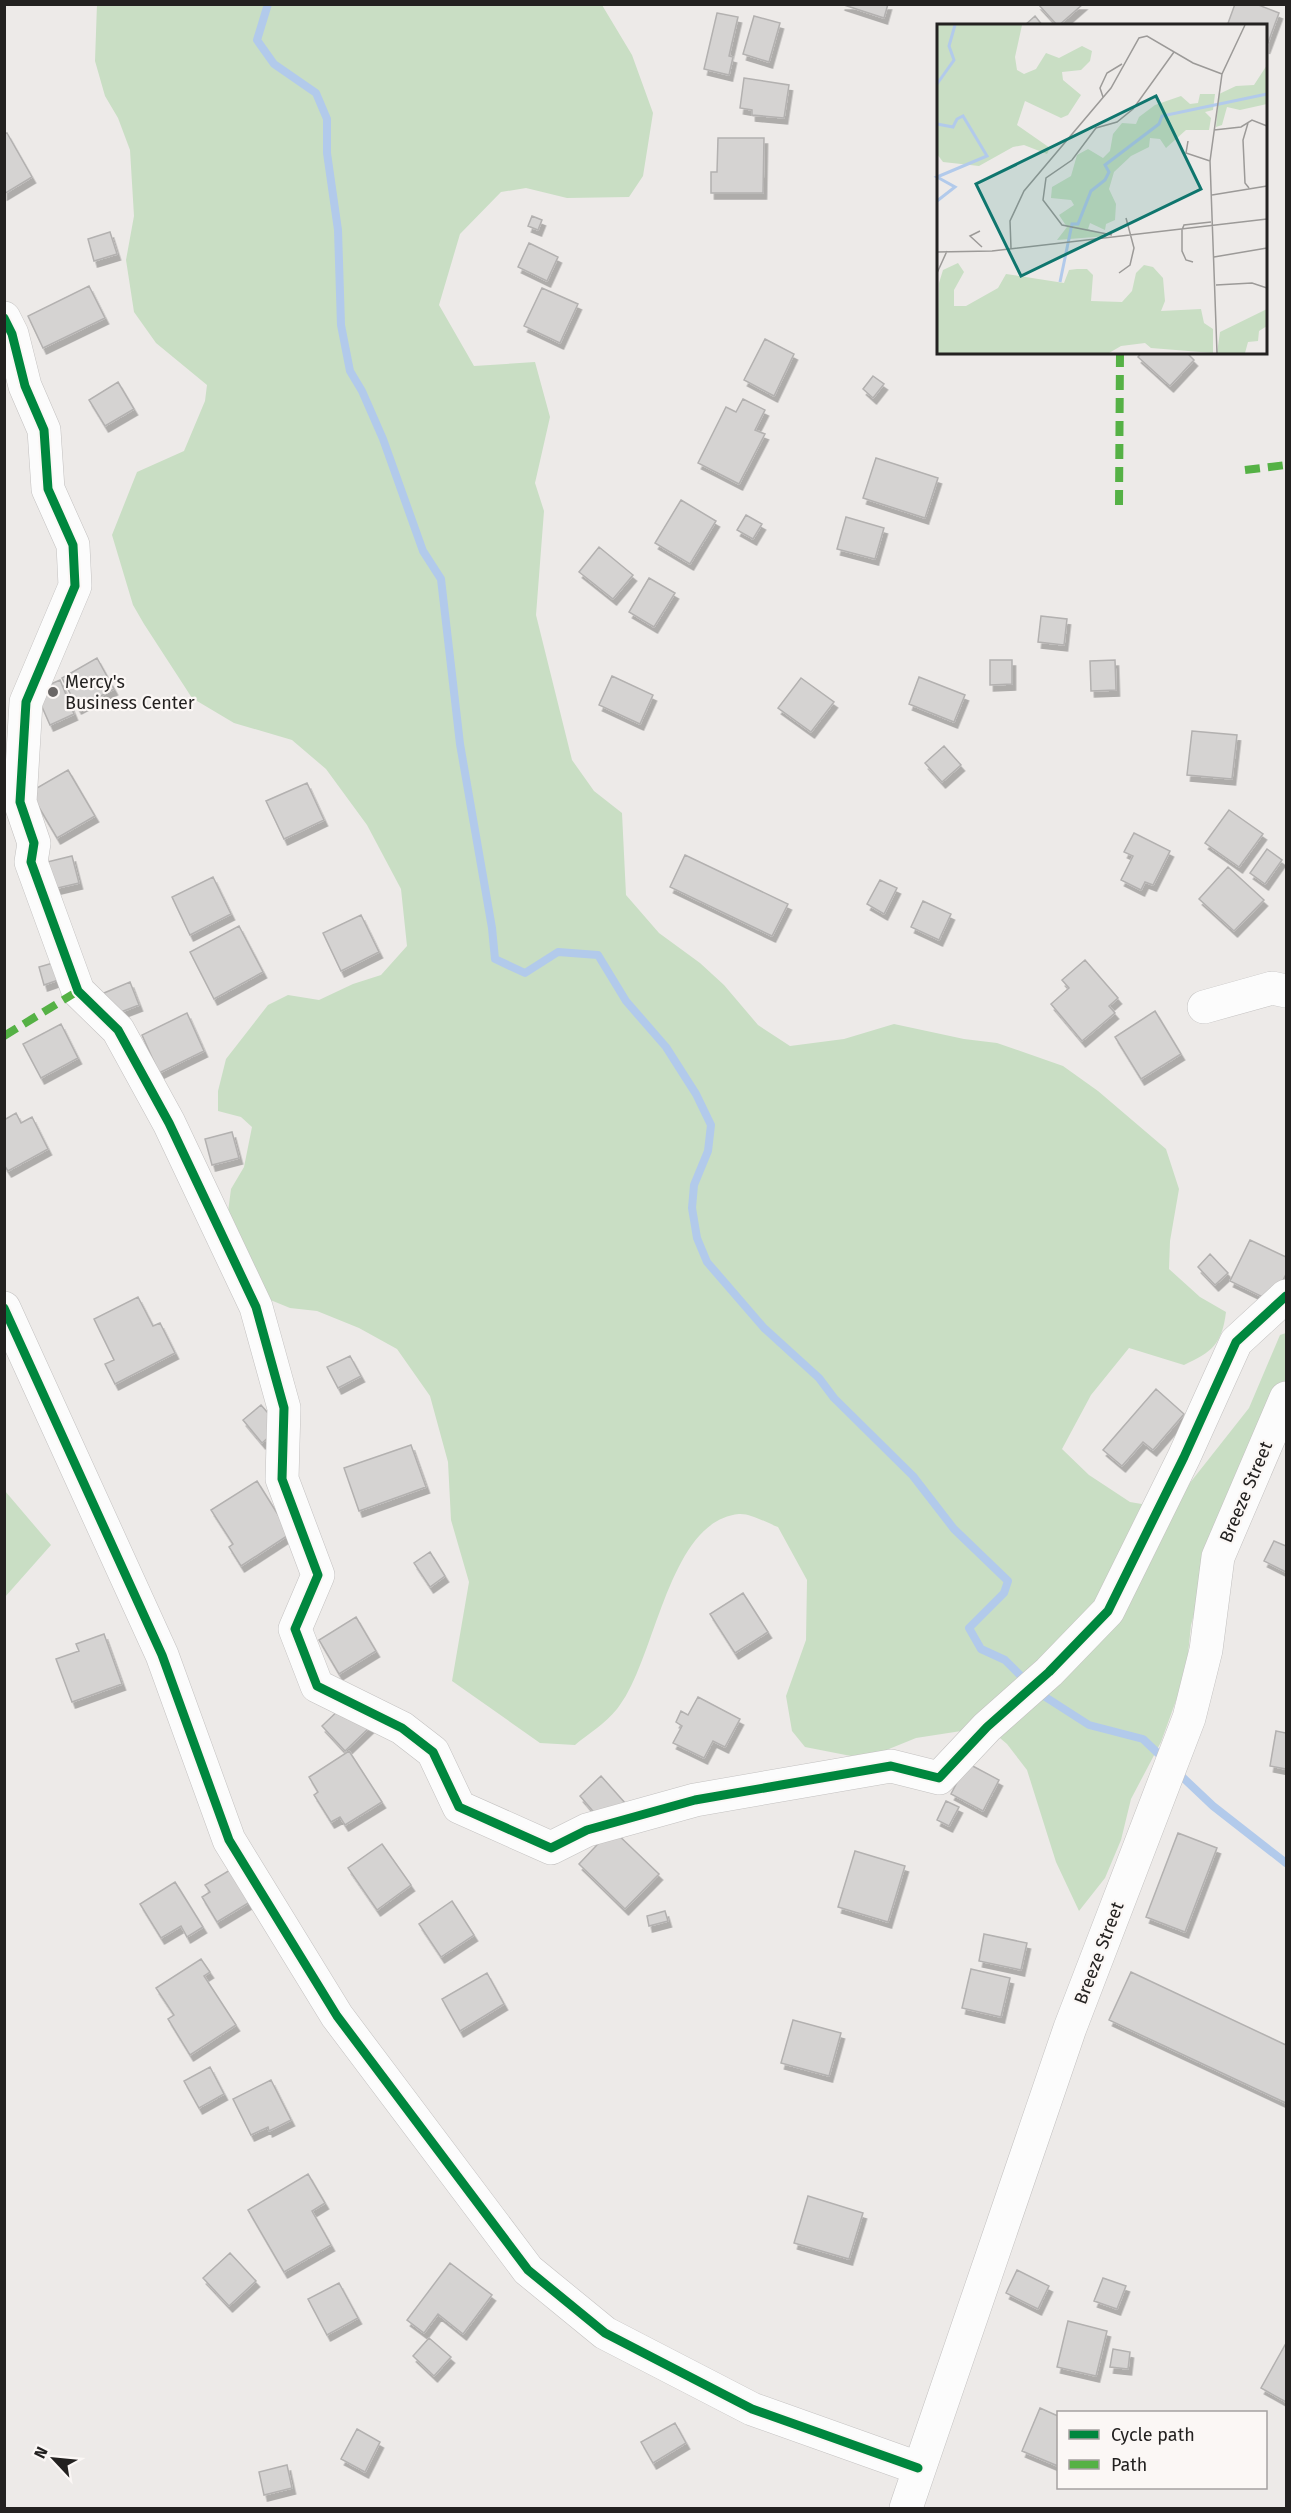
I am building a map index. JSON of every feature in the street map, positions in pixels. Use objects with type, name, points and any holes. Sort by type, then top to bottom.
[{"type":"street","points":[[4,318],[12,334],[25,386],[44,430],[48,489],[73,545],[74,555],[75,586],[26,702],[20,802],[34,843],[31,862],[78,992],[118,1030],[169,1123],[256,1307],[284,1408],[282,1479],[318,1575],[295,1629],[317,1686],[402,1728],[433,1752],[459,1808],[551,1848],[587,1830],[694,1800],[891,1766],[939,1778],[987,1727],[1049,1672],[1107,1611],[1184,1457],[1236,1342],[1287,1296]]},
{"type":"street","points":[[1204,1007],[1272,988],[1287,992]]},
{"type":"street","points":[[4,1308],[162,1655],[229,1840],[337,2016],[528,2270],[605,2333],[752,2409],[918,2468]]},
{"type":"street","name":"Breeze Street","points":[[906,2508],[1070,2028],[1189,1718],[1206,1650],[1218,1557],[1287,1398]]},
{"type":"green space","points":[[97,4],[602,5],[632,55],[653,113],[643,176],[629,197],[567,198],[526,188],[501,192],[460,234],[439,305],[474,366],[535,362],[550,417],[535,483],[544,511],[536,615],[572,760],[594,791],[622,813],[626,895],[659,933],[700,963],[724,985],[758,1025],[790,1046],[844,1039],[894,1024],[964,1039],[997,1043],[1063,1066],[1098,1091],[1166,1149],[1179,1189],[1170,1241],[1169,1269],[1200,1297],[1226,1312],[1222,1332],[1209,1351],[1184,1365],[1129,1348],[1091,1395],[1062,1449],[1089,1475],[1130,1502],[1159,1507],[1182,1493],[1249,1408],[1280,1335],[1286,1333],[1286,1392],[1209,1560],[1191,1625],[1186,1673],[1161,1742],[1131,1799],[1121,1840],[1105,1878],[1079,1911],[1056,1862],[1027,1770],[1007,1744],[987,1727],[916,1738],[884,1751],[851,1756],[805,1747],[792,1731],[786,1696],[806,1640],[807,1580],[778,1527],[753,1517],[739,1514],[715,1522],[695,1541],[679,1566],[630,1687],[613,1714],[575,1745],[540,1743],[452,1681],[469,1582],[451,1520],[448,1462],[430,1396],[397,1349],[359,1328],[317,1311],[290,1308],[268,1299],[228,1212],[231,1189],[244,1167],[252,1127],[241,1117],[218,1111],[218,1091],[226,1059],[268,1005],[288,995],[319,1000],[353,984],[381,975],[407,946],[401,889],[367,825],[326,769],[292,740],[234,723],[192,698],[133,605],[112,535],[137,472],[184,451],[205,401],[207,385],[156,343],[134,312],[126,260],[134,216],[130,150],[118,118],[105,96],[95,61]]},
{"type":"green space","points":[[5,1491],[51,1545],[5,1597]]},
{"type":"building","points":[[841,4],[888,4],[884,18]]},
{"type":"building","points":[[1038,4],[1083,4],[1060,24],[1056,24]]},
{"type":"building","points":[[1235,4],[1256,4],[1279,13],[1267,45],[1267,24],[1228,24]]},
{"type":"building","points":[[717,13],[738,17],[729,56],[733,57],[729,75],[704,69]]},
{"type":"building","points":[[754,16],[780,23],[769,62],[743,54]]},
{"type":"building","points":[[1035,16],[1041,24],[1026,24]]},
{"type":"building","points":[[744,78],[789,85],[784,118],[752,115],[752,110],[740,108]]},
{"type":"building","points":[[7,133],[32,177],[4,194],[4,134]]},
{"type":"building","points":[[718,138],[764,138],[763,193],[711,193],[711,172],[717,172]]},
{"type":"building","points":[[532,216],[542,220],[538,230],[528,226]]},
{"type":"building","points":[[110,232],[117,254],[94,261],[88,239]]},
{"type":"building","points":[[529,243],[558,257],[547,281],[518,267]]},
{"type":"building","points":[[89,286],[105,318],[43,348],[28,316]]},
{"type":"building","points":[[542,288],[578,304],[560,343],[524,326]]},
{"type":"building","points":[[765,339],[794,354],[774,396],[744,380]]},
{"type":"building","points":[[1140,354],[1188,354],[1194,360],[1170,386],[1138,357]]},
{"type":"building","points":[[873,376],[884,384],[873,398],[863,389]]},
{"type":"building","points":[[118,382],[134,409],[105,426],[89,400]]},
{"type":"building","points":[[743,399],[765,410],[755,430],[765,434],[739,484],[698,463],[726,407],[736,412]]},
{"type":"building","points":[[876,458],[938,478],[925,518],[863,498]]},
{"type":"building","points":[[681,500],[716,521],[690,564],[655,543]]},
{"type":"building","points":[[746,515],[762,524],[753,539],[737,530]]},
{"type":"building","points":[[846,517],[884,528],[875,559],[837,549]]},
{"type":"building","points":[[599,547],[633,575],[613,599],[579,572]]},
{"type":"building","points":[[649,578],[675,593],[654,627],[629,612]]},
{"type":"building","points":[[1041,616],[1067,619],[1064,645],[1038,642]]},
{"type":"building","points":[[97,658],[114,689],[78,708],[62,678]]},
{"type":"building","points":[[990,660],[1012,660],[1012,684],[990,685]]},
{"type":"building","points":[[1115,660],[1116,690],[1091,691],[1090,661]]},
{"type":"building","points":[[612,676],[653,695],[640,724],[599,705]]},
{"type":"building","points":[[919,677],[965,695],[954,722],[909,704]]},
{"type":"building","points":[[801,678],[834,702],[811,732],[778,708]]},
{"type":"building","points":[[60,680],[74,714],[50,725],[35,691]]},
{"type":"building","points":[[1192,731],[1237,735],[1232,779],[1187,775]]},
{"type":"building","points":[[944,746],[961,765],[942,782],[925,763]]},
{"type":"building","points":[[68,770],[95,816],[57,838],[30,792]]},
{"type":"building","points":[[307,783],[324,820],[284,839],[266,801]]},
{"type":"building","points":[[1229,810],[1263,834],[1239,867],[1205,843]]},
{"type":"building","points":[[1134,833],[1170,851],[1153,885],[1145,882],[1141,890],[1121,880],[1133,856],[1124,852]]},
{"type":"building","points":[[1267,849],[1282,860],[1265,884],[1250,873]]},
{"type":"building","points":[[685,855],[788,904],[772,936],[670,887]]},
{"type":"building","points":[[72,856],[79,883],[49,890],[43,863]]},
{"type":"building","points":[[1228,867],[1264,900],[1234,931],[1199,899]]},
{"type":"building","points":[[213,877],[231,914],[190,935],[172,897]]},
{"type":"building","points":[[880,880],[897,888],[884,914],[867,904]]},
{"type":"building","points":[[923,901],[951,914],[939,940],[911,927]]},
{"type":"building","points":[[361,915],[379,952],[341,971],[323,933]]},
{"type":"building","points":[[239,926],[263,972],[214,999],[190,952]]},
{"type":"building","points":[[1085,960],[1118,998],[1109,1006],[1115,1013],[1082,1041],[1051,1004],[1069,988],[1062,980]]},
{"type":"building","points":[[60,961],[64,978],[44,985],[39,967]]},
{"type":"building","points":[[130,982],[139,1005],[113,1015],[104,993]]},
{"type":"building","points":[[1155,1011],[1181,1054],[1141,1079],[1115,1037]]},
{"type":"building","points":[[187,1013],[204,1051],[159,1073],[142,1035]]},
{"type":"building","points":[[61,1024],[78,1058],[41,1078],[23,1044]]},
{"type":"building","points":[[16,1113],[21,1123],[32,1117],[48,1149],[8,1171],[4,1165],[4,1120]]},
{"type":"building","points":[[232,1132],[239,1158],[212,1165],[205,1139]]},
{"type":"building","points":[[1250,1240],[1286,1257],[1286,1274],[1273,1302],[1230,1281]]},
{"type":"building","points":[[1210,1254],[1228,1273],[1215,1285],[1198,1267]]},
{"type":"building","points":[[138,1297],[153,1326],[160,1323],[175,1353],[115,1384],[105,1364],[114,1360],[94,1319]]},
{"type":"building","points":[[350,1356],[361,1376],[338,1388],[327,1367]]},
{"type":"building","points":[[1156,1389],[1184,1414],[1153,1450],[1143,1442],[1122,1466],[1103,1450]]},
{"type":"building","points":[[261,1405],[280,1427],[262,1443],[243,1420]]},
{"type":"building","points":[[411,1445],[426,1487],[359,1511],[344,1468]]},
{"type":"building","points":[[257,1481],[290,1534],[241,1566],[229,1547],[233,1544],[211,1510]]},
{"type":"building","points":[[1274,1541],[1286,1546],[1286,1572],[1264,1561]]},
{"type":"building","points":[[430,1552],[445,1576],[430,1587],[414,1563]]},
{"type":"building","points":[[743,1593],[768,1632],[735,1653],[710,1614]]},
{"type":"building","points":[[356,1617],[376,1651],[339,1674],[319,1640]]},
{"type":"building","points":[[104,1634],[122,1684],[72,1702],[56,1659],[79,1651],[76,1644]]},
{"type":"building","points":[[698,1697],[740,1719],[725,1747],[713,1741],[704,1758],[673,1743],[682,1726],[676,1722],[681,1711],[688,1715]]},
{"type":"building","points":[[347,1702],[370,1727],[345,1751],[322,1726]]},
{"type":"building","points":[[1276,1731],[1286,1733],[1286,1769],[1270,1766]]},
{"type":"building","points":[[349,1751],[382,1802],[345,1825],[340,1817],[331,1822],[314,1795],[318,1792],[309,1777]]},
{"type":"building","points":[[967,1763],[999,1780],[983,1811],[951,1794]]},
{"type":"building","points":[[601,1776],[626,1804],[604,1824],[580,1796]]},
{"type":"building","points":[[946,1801],[959,1807],[949,1826],[937,1820]]},
{"type":"building","points":[[612,1829],[659,1874],[625,1909],[579,1864]]},
{"type":"building","points":[[1178,1833],[1217,1848],[1185,1932],[1146,1917]]},
{"type":"building","points":[[382,1844],[411,1885],[377,1910],[348,1868]]},
{"type":"building","points":[[855,1851],[905,1866],[888,1922],[838,1907]]},
{"type":"building","points":[[230,1870],[250,1902],[217,1922],[202,1897],[210,1892],[205,1885]]},
{"type":"building","points":[[175,1882],[203,1927],[187,1937],[181,1926],[161,1938],[140,1904]]},
{"type":"building","points":[[452,1901],[474,1935],[441,1957],[419,1924]]},
{"type":"building","points":[[665,1911],[668,1921],[649,1926],[647,1916]]},
{"type":"building","points":[[984,1934],[1027,1943],[1021,1970],[979,1961]]},
{"type":"building","points":[[201,1959],[210,1972],[204,1976],[236,2025],[190,2055],[168,2019],[174,2015],[156,1988]]},
{"type":"building","points":[[971,1969],[1010,1978],[1001,2017],[962,2008]]},
{"type":"building","points":[[1131,1972],[1286,2045],[1286,2103],[1109,2020]]},
{"type":"building","points":[[487,1973],[504,2004],[460,2031],[442,1999]]},
{"type":"building","points":[[793,2020],[841,2033],[829,2076],[781,2063]]},
{"type":"building","points":[[210,2067],[224,2094],[199,2108],[184,2081]]},
{"type":"building","points":[[271,2080],[291,2120],[269,2131],[268,2127],[251,2135],[233,2099]]},
{"type":"building","points":[[308,2174],[325,2203],[312,2211],[331,2245],[284,2272],[248,2210]]},
{"type":"building","points":[[808,2196],[863,2213],[849,2259],[794,2243]]},
{"type":"building","points":[[230,2253],[256,2281],[229,2306],[203,2278]]},
{"type":"building","points":[[450,2263],[492,2295],[463,2334],[438,2314],[424,2333],[407,2320]]},
{"type":"building","points":[[1017,2270],[1049,2286],[1038,2309],[1006,2293]]},
{"type":"building","points":[[1103,2278],[1126,2286],[1117,2309],[1094,2301]]},
{"type":"building","points":[[339,2283],[358,2318],[327,2335],[308,2299]]},
{"type":"building","points":[[1068,2321],[1107,2331],[1096,2376],[1057,2367]]},
{"type":"building","points":[[429,2338],[451,2357],[434,2376],[413,2356]]},
{"type":"building","points":[[1286,2346],[1286,2402],[1261,2388]]},
{"type":"building","points":[[1113,2349],[1130,2352],[1128,2369],[1110,2367]]},
{"type":"building","points":[[1040,2408],[1057,2416],[1057,2466],[1022,2451]]},
{"type":"building","points":[[675,2423],[686,2443],[653,2463],[641,2442]]},
{"type":"building","points":[[357,2429],[380,2442],[365,2472],[341,2459]]},
{"type":"building","points":[[287,2465],[292,2488],[264,2495],[259,2472]]},
{"type":"waterway","points":[[268,4],[257,40],[274,64],[316,93],[327,119],[327,153],[338,230],[341,325],[350,371],[362,391],[383,439],[423,551],[441,579],[460,744],[492,928],[495,959],[525,973],[558,952],[598,955],[626,1001],[666,1047],[696,1094],[711,1125],[708,1151],[694,1185],[692,1208],[697,1238],[707,1262],[764,1328],[819,1378],[834,1398],[913,1476],[954,1529],[1008,1581],[1004,1593],[969,1628],[981,1649],[1005,1660],[1027,1682]]},
{"type":"waterway","points":[[1036,1691],[1089,1725],[1143,1739],[1165,1760]]},
{"type":"waterway","points":[[1176,1771],[1213,1806],[1286,1863]]},
{"type":"marked path","points":[[1119,505],[1120,354]]},
{"type":"marked path","points":[[1245,470],[1286,465]]},
{"type":"marked path","points":[[4,1036],[78,991]]},
{"type":"cycle path","points":[[4,318],[12,334],[25,386],[44,430],[48,489],[73,545],[75,586],[26,702],[20,802],[34,843],[31,862],[78,991],[118,1030],[169,1123],[256,1307],[284,1408],[282,1479],[318,1575],[295,1629],[317,1686],[402,1728],[433,1752],[459,1807],[551,1848],[587,1830],[695,1800],[891,1766],[939,1778],[987,1727],[1049,1672],[1108,1611],[1184,1457],[1236,1342],[1286,1296]]},
{"type":"cycle path","points":[[4,1308],[162,1655],[229,1840],[337,2016],[528,2270],[605,2333],[752,2409],[918,2468]]},
{"type":"place","name":"Mercy's Business Center","points":[[53,692]]}]
